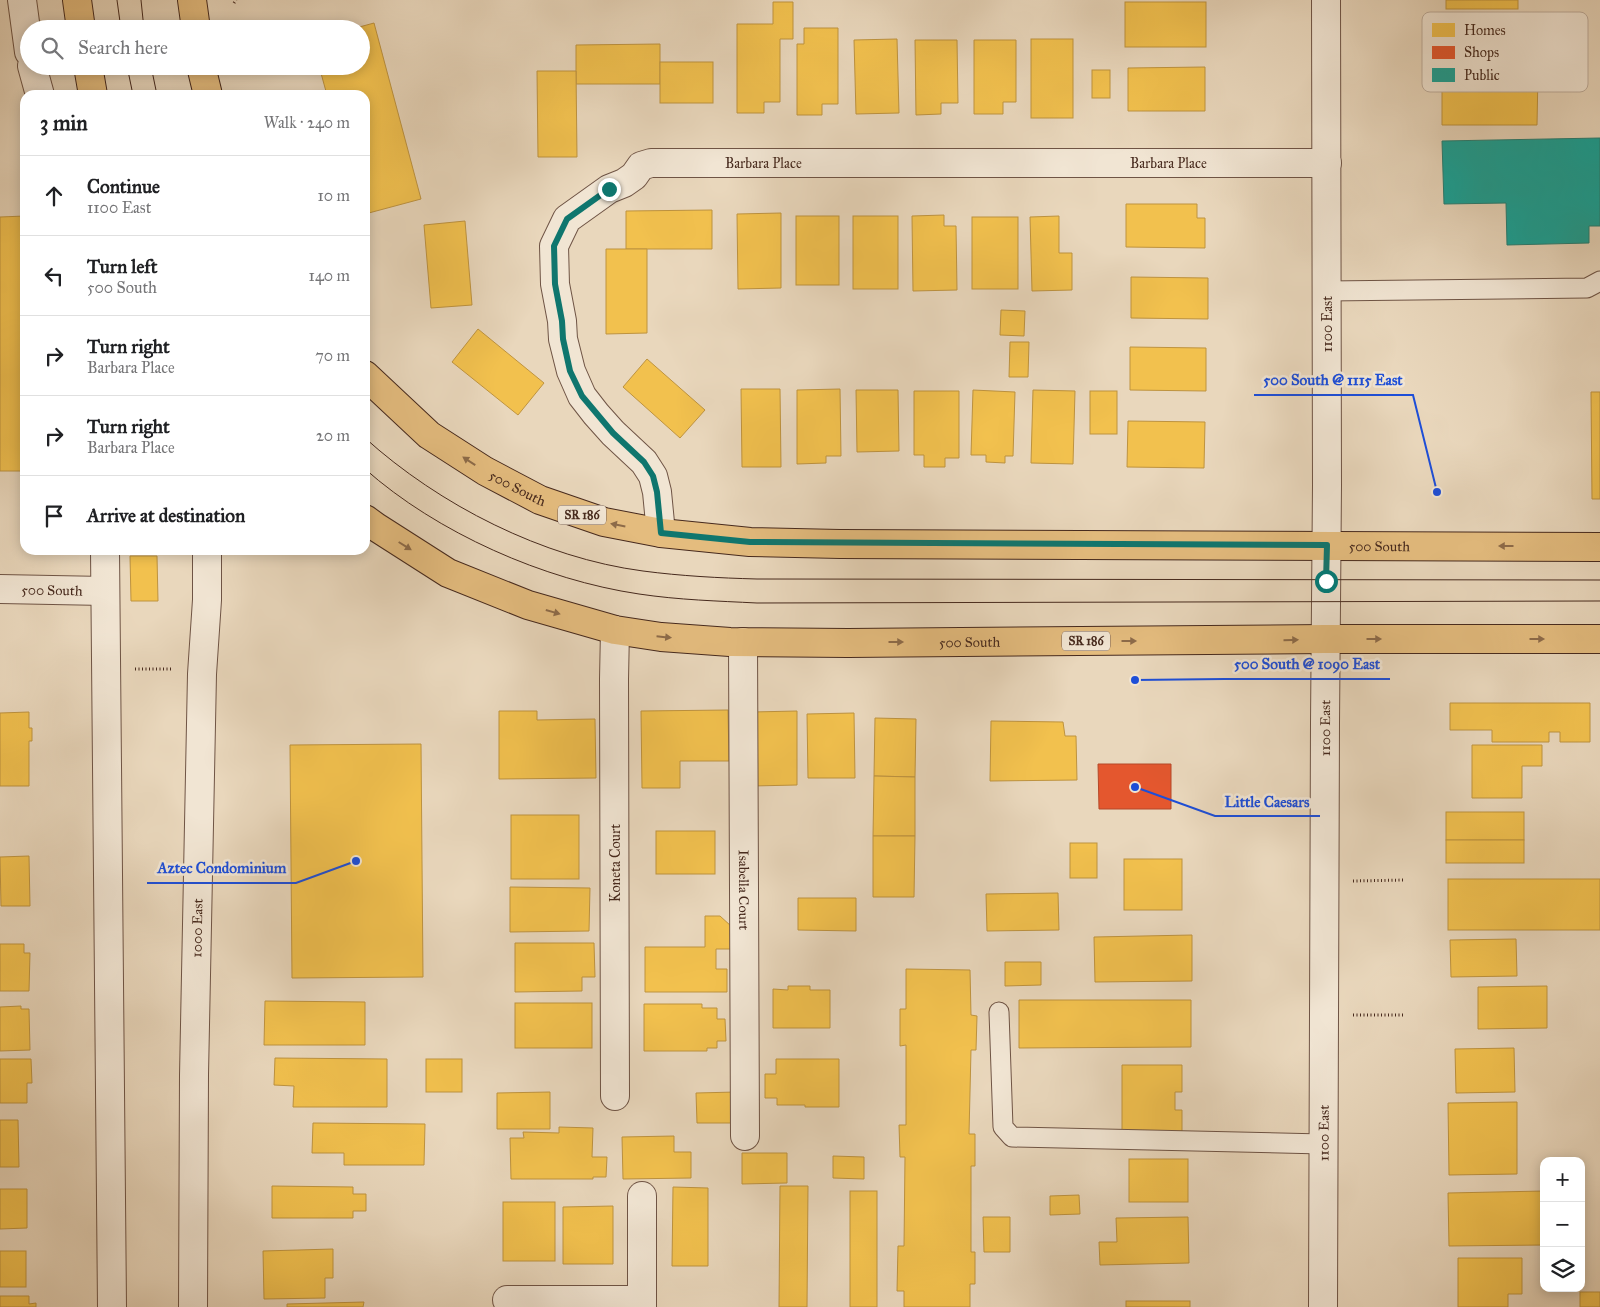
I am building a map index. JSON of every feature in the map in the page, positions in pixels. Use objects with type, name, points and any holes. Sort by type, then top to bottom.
[{"type":"main road","points":[[77,0],[80,20]]},
{"type":"main road","points":[[192,0],[195,20]]},
{"type":"main road","points":[[90,75],[93,90]]},
{"type":"main road","points":[[203,75],[207,90]]},
{"type":"main road","name":"500 South","points":[[370,380],[430,435],[485,471],[524,492],[540,500],[604,522],[661,533],[750,542],[850,544],[1600,547]]},
{"type":"main road","name":"500 South","points":[[370,523],[448,574],[528,605],[616,630],[661,637],[743,642],[848,643],[1600,639]]},
{"type":"street","points":[[22,0],[25,20]]},
{"type":"street","name":"1100 East","points":[[1323,1307],[1325,639],[1327,545],[1326,0]]},
{"type":"street","points":[[34,75],[39,90]]},
{"type":"street","name":"Barbara Place","points":[[661,533],[657,492],[653,476],[644,462],[596,414],[582,396],[570,371],[566,357],[555,284],[554,246],[567,219],[609,189],[624,183],[634,176],[641,166],[651,163],[1327,163]]},
{"type":"street","points":[[105,555],[112,1307]]},
{"type":"street","name":"1000 East","points":[[193,1307],[194,1075],[202,674],[207,600],[207,555]]},
{"type":"street","name":"500 South","points":[[0,590],[105,591]]},
{"type":"street","name":"Koneta Court","points":[[615,1096],[614,679],[616,630]]},
{"type":"street","name":"Isabella Court","points":[[743,642],[745,1136]]},
{"type":"street","points":[[507,1300],[642,1303],[642,1196]]},
{"type":"lane","points":[[1327,291],[1587,288],[1600,280]]},
{"type":"lane","points":[[999,1012],[1003,1127],[1012,1137],[1323,1144]]},
{"type":"path","points":[[130,669],[177,669]]},
{"type":"path","points":[[1324,882],[1405,880]]},
{"type":"path","points":[[1324,1015],[1405,1015]]},
{"type":"building: Homes","points":[[1446,0],[1518,0],[1518,9],[1446,9]]},
{"type":"building: Homes","points":[[773,2],[793,2],[793,39],[780,39],[780,102],[764,102],[764,113],[737,113],[737,24],[773,24]]},
{"type":"building: Homes","points":[[1125,2],[1206,2],[1206,47],[1125,47]]},
{"type":"building: Homes","points":[[374,23],[421,199],[370,213],[370,90],[326,90],[321,75],[370,75],[370,24]]},
{"type":"building: Homes","points":[[804,28],[838,28],[838,104],[822,104],[822,115],[797,115],[797,44],[804,44]]},
{"type":"building: Homes","points":[[897,39],[899,113],[856,114],[854,40]]},
{"type":"building: Homes","points":[[1031,39],[1073,39],[1073,118],[1031,118]]},
{"type":"building: Homes","points":[[915,40],[957,40],[958,103],[941,103],[941,114],[916,115]]},
{"type":"building: Homes","points":[[974,40],[1016,40],[1016,102],[1003,102],[1003,114],[974,114]]},
{"type":"building: Homes","points":[[660,44],[660,84],[576,84],[576,45]]},
{"type":"building: Homes","points":[[660,62],[713,62],[713,103],[660,103]]},
{"type":"building: Homes","points":[[1205,67],[1205,111],[1128,111],[1128,68]]},
{"type":"building: Homes","points":[[1092,70],[1110,70],[1110,98],[1092,98]]},
{"type":"building: Homes","points":[[537,71],[576,71],[577,157],[538,157]]},
{"type":"building: Homes","points":[[1442,92],[1538,92],[1537,125],[1442,125]]},
{"type":"building: Homes","points":[[1126,204],[1197,204],[1197,218],[1205,218],[1205,248],[1126,247]]},
{"type":"building: Homes","points":[[712,210],[712,249],[626,249],[626,211]]},
{"type":"building: Homes","points":[[781,213],[781,288],[738,289],[737,214]]},
{"type":"building: Homes","points":[[944,215],[944,226],[956,226],[957,290],[913,291],[912,216]]},
{"type":"building: Homes","points":[[20,216],[20,471],[0,471],[0,217]]},
{"type":"building: Homes","points":[[796,216],[839,216],[839,285],[796,285]]},
{"type":"building: Homes","points":[[853,216],[898,216],[898,289],[853,289]]},
{"type":"building: Homes","points":[[1059,216],[1059,253],[1072,253],[1072,290],[1032,291],[1030,217]]},
{"type":"building: Homes","points":[[972,217],[1018,217],[1018,289],[972,289]]},
{"type":"building: Homes","points":[[465,221],[472,305],[431,308],[424,225]]},
{"type":"building: Homes","points":[[606,249],[647,249],[647,333],[606,334]]},
{"type":"building: Homes","points":[[1131,277],[1208,278],[1208,319],[1131,318]]},
{"type":"building: Homes","points":[[1001,310],[1025,311],[1024,336],[1000,335]]},
{"type":"building: Homes","points":[[478,329],[544,383],[518,415],[452,362]]},
{"type":"building: Homes","points":[[1010,342],[1029,342],[1028,377],[1009,377]]},
{"type":"building: Homes","points":[[1130,347],[1206,348],[1206,391],[1130,390]]},
{"type":"building: Homes","points":[[647,359],[705,410],[680,438],[623,387]]},
{"type":"building: Homes","points":[[741,389],[780,389],[781,467],[742,467]]},
{"type":"building: Homes","points":[[840,389],[841,456],[826,456],[826,463],[797,464],[797,390]]},
{"type":"building: Homes","points":[[856,390],[898,390],[899,451],[857,452]]},
{"type":"building: Homes","points":[[973,390],[1015,392],[1013,456],[1005,456],[1005,463],[986,462],[986,455],[971,455]]},
{"type":"building: Homes","points":[[1033,390],[1075,391],[1073,464],[1031,463]]},
{"type":"building: Homes","points":[[914,391],[959,391],[959,458],[945,458],[945,467],[924,467],[924,455],[914,455]]},
{"type":"building: Homes","points":[[1090,391],[1117,391],[1117,434],[1090,434]]},
{"type":"building: Homes","points":[[1591,392],[1600,392],[1600,499],[1592,499]]},
{"type":"building: Homes","points":[[1128,421],[1205,422],[1204,468],[1127,467]]},
{"type":"building: Homes","points":[[130,556],[157,556],[158,601],[131,601]]},
{"type":"building: Homes","points":[[1450,703],[1590,703],[1590,742],[1560,742],[1560,732],[1549,732],[1549,742],[1492,742],[1492,730],[1450,730]]},
{"type":"building: Homes","points":[[728,710],[729,761],[680,761],[680,788],[642,788],[641,711]]},
{"type":"building: Homes","points":[[499,711],[537,711],[537,720],[595,719],[596,778],[499,779]]},
{"type":"building: Homes","points":[[797,711],[797,785],[752,786],[752,712]]},
{"type":"building: Homes","points":[[29,712],[29,728],[32,728],[32,741],[29,741],[29,786],[0,786],[0,713]]},
{"type":"building: Homes","points":[[854,713],[855,778],[808,778],[807,714]]},
{"type":"building: Homes","points":[[875,718],[916,719],[915,777],[874,776]]},
{"type":"building: Homes","points":[[991,721],[1063,722],[1065,736],[1076,736],[1077,780],[990,781]]},
{"type":"building: Homes","points":[[421,744],[423,977],[292,978],[290,745]]},
{"type":"building: Homes","points":[[1472,745],[1542,745],[1542,766],[1522,766],[1522,798],[1472,798]]},
{"type":"building: Homes","points":[[874,776],[915,777],[915,836],[873,836]]},
{"type":"building: Homes","points":[[1446,812],[1524,812],[1524,840],[1446,840]]},
{"type":"building: Homes","points":[[511,815],[579,815],[579,879],[511,879]]},
{"type":"building: Homes","points":[[656,831],[715,831],[715,874],[656,874]]},
{"type":"building: Homes","points":[[873,836],[915,836],[914,897],[873,897]]},
{"type":"building: Homes","points":[[1446,840],[1524,840],[1524,863],[1446,863]]},
{"type":"building: Homes","points":[[1070,843],[1097,843],[1097,878],[1070,878]]},
{"type":"building: Homes","points":[[29,856],[30,906],[1,906],[0,857]]},
{"type":"building: Homes","points":[[1124,859],[1182,859],[1182,910],[1124,910]]},
{"type":"building: Homes","points":[[1448,879],[1600,879],[1600,930],[1448,930]]},
{"type":"building: Homes","points":[[510,887],[590,888],[589,931],[510,932]]},
{"type":"building: Homes","points":[[1058,893],[1059,930],[987,931],[986,894]]},
{"type":"building: Homes","points":[[798,898],[856,898],[856,931],[798,930]]},
{"type":"building: Homes","points":[[705,916],[720,916],[731,926],[731,949],[716,949],[716,969],[727,969],[727,992],[645,992],[645,947],[705,947]]},
{"type":"building: Homes","points":[[1192,935],[1192,981],[1095,982],[1094,937]]},
{"type":"building: Homes","points":[[1516,939],[1517,976],[1451,977],[1450,940]]},
{"type":"building: Homes","points":[[515,943],[594,943],[595,977],[582,977],[582,991],[515,992]]},
{"type":"building: Homes","points":[[0,944],[24,944],[24,953],[30,953],[29,991],[0,991]]},
{"type":"building: Homes","points":[[1005,962],[1041,962],[1041,985],[1005,986]]},
{"type":"building: Homes","points":[[906,969],[970,970],[971,1015],[977,1016],[976,1050],[971,1050],[969,1134],[975,1134],[975,1166],[971,1166],[971,1252],[975,1252],[975,1284],[970,1284],[970,1307],[904,1307],[904,1291],[897,1291],[898,1246],[904,1246],[905,1157],[900,1157],[899,1125],[906,1125],[906,1045],[900,1046],[900,1009],[906,1009]]},
{"type":"building: Homes","points":[[788,986],[810,986],[810,990],[830,990],[830,1028],[773,1028],[773,989],[788,990]]},
{"type":"building: Homes","points":[[1547,986],[1547,1028],[1478,1029],[1478,987]]},
{"type":"building: Homes","points":[[1019,1000],[1191,1000],[1191,1047],[1019,1048]]},
{"type":"building: Homes","points":[[265,1001],[365,1002],[365,1045],[264,1045]]},
{"type":"building: Homes","points":[[515,1003],[592,1003],[592,1048],[515,1048]]},
{"type":"building: Homes","points":[[644,1004],[702,1004],[702,1008],[717,1008],[717,1019],[725,1019],[726,1041],[717,1041],[717,1048],[707,1048],[707,1051],[644,1051]]},
{"type":"building: Homes","points":[[21,1006],[21,1009],[29,1009],[30,1050],[0,1051],[0,1007]]},
{"type":"building: Homes","points":[[1514,1048],[1515,1092],[1456,1093],[1455,1049]]},
{"type":"building: Homes","points":[[275,1058],[387,1059],[387,1107],[293,1107],[294,1086],[274,1085]]},
{"type":"building: Homes","points":[[0,1059],[31,1059],[32,1083],[27,1083],[27,1103],[0,1103]]},
{"type":"building: Homes","points":[[426,1059],[462,1059],[462,1092],[426,1092]]},
{"type":"building: Homes","points":[[776,1059],[839,1059],[839,1107],[777,1105],[777,1098],[765,1098],[765,1074],[776,1074]]},
{"type":"building: Homes","points":[[1122,1065],[1182,1065],[1182,1092],[1175,1092],[1175,1110],[1182,1110],[1182,1138],[1122,1138]]},
{"type":"building: Homes","points":[[550,1092],[550,1129],[497,1129],[497,1093]]},
{"type":"building: Homes","points":[[736,1092],[736,1123],[697,1123],[696,1093]]},
{"type":"building: Homes","points":[[1517,1102],[1517,1174],[1449,1175],[1448,1103]]},
{"type":"building: Homes","points":[[0,1120],[18,1120],[19,1167],[0,1167]]},
{"type":"building: Homes","points":[[313,1123],[425,1124],[424,1165],[344,1165],[344,1153],[312,1153]]},
{"type":"building: Homes","points":[[559,1127],[593,1128],[592,1157],[607,1157],[606,1177],[593,1177],[593,1179],[511,1179],[510,1138],[524,1138],[523,1132],[559,1133]]},
{"type":"building: Homes","points":[[674,1136],[674,1152],[691,1152],[691,1178],[623,1179],[622,1137]]},
{"type":"building: Homes","points":[[742,1153],[787,1153],[787,1183],[742,1184]]},
{"type":"building: Homes","points":[[833,1156],[864,1157],[864,1179],[833,1178]]},
{"type":"building: Homes","points":[[1129,1159],[1188,1159],[1188,1202],[1129,1202]]},
{"type":"building: Homes","points":[[272,1186],[353,1187],[353,1194],[366,1194],[366,1211],[353,1211],[353,1218],[272,1218]]},
{"type":"building: Homes","points":[[780,1186],[808,1186],[807,1307],[779,1307]]},
{"type":"building: Homes","points":[[673,1187],[708,1188],[708,1266],[672,1266]]},
{"type":"building: Homes","points":[[0,1189],[27,1189],[27,1228],[0,1229]]},
{"type":"building: Homes","points":[[850,1191],[877,1191],[877,1307],[850,1307]]},
{"type":"building: Homes","points":[[1540,1191],[1540,1245],[1449,1246],[1448,1193]]},
{"type":"building: Homes","points":[[1079,1195],[1080,1214],[1050,1215],[1050,1196]]},
{"type":"building: Homes","points":[[503,1202],[555,1202],[555,1261],[503,1261]]},
{"type":"building: Homes","points":[[613,1206],[613,1264],[563,1264],[563,1207]]},
{"type":"building: Homes","points":[[983,1217],[1010,1217],[1010,1252],[984,1252]]},
{"type":"building: Homes","points":[[1188,1217],[1189,1263],[1100,1265],[1099,1242],[1117,1242],[1116,1218]]},
{"type":"building: Homes","points":[[333,1249],[333,1278],[325,1278],[325,1298],[264,1299],[263,1251]]},
{"type":"building: Homes","points":[[0,1251],[26,1251],[26,1287],[0,1287]]},
{"type":"building: Homes","points":[[1458,1258],[1522,1258],[1522,1294],[1508,1294],[1508,1307],[1458,1307]]},
{"type":"building: Homes","points":[[1580,1292],[1600,1292],[1600,1307],[1580,1307]]},
{"type":"building: Homes","points":[[0,1296],[29,1296],[29,1304],[36,1303],[36,1307],[0,1307]]},
{"type":"building: Homes","points":[[1126,1301],[1190,1301],[1190,1307],[1126,1307]]},
{"type":"building: Homes","points":[[364,1302],[363,1307],[287,1307],[287,1304]]},
{"type":"building: Shops","points":[[1098,764],[1171,764],[1171,809],[1099,809]]},
{"type":"building: Public","points":[[1600,138],[1600,226],[1589,226],[1589,243],[1507,245],[1506,203],[1444,204],[1442,141]]},
{"type":"tram line","points":[[117,0],[120,20]]},
{"type":"tram line","points":[[141,0],[143,20]]},
{"type":"tram line","points":[[129,75],[132,90]]},
{"type":"tram line","points":[[153,75],[156,90]]},
{"type":"tram line","points":[[370,442],[426,485],[494,525],[568,554],[605,564],[657,573],[757,579],[1600,580]]},
{"type":"tram line","points":[[370,473],[425,514],[493,550],[566,578],[639,594],[669,598],[757,603],[1600,601]]},
{"type":"place","name":"500 South @ 1115 East","points":[[1437,492]]},
{"type":"place","name":"500 South @ 1090 East","points":[[1135,680]]},
{"type":"place","name":"Little Caesars","points":[[1135,787]]},
{"type":"place","name":"Aztec Condominium","points":[[356,861]]},
{"type":"route","points":[[609,189],[567,219],[554,246],[555,284],[562,321],[563,339],[570,371],[582,396],[613,433],[644,462],[653,476],[657,492],[661,533],[750,542],[840,544],[1327,545],[1326,581]]}]
